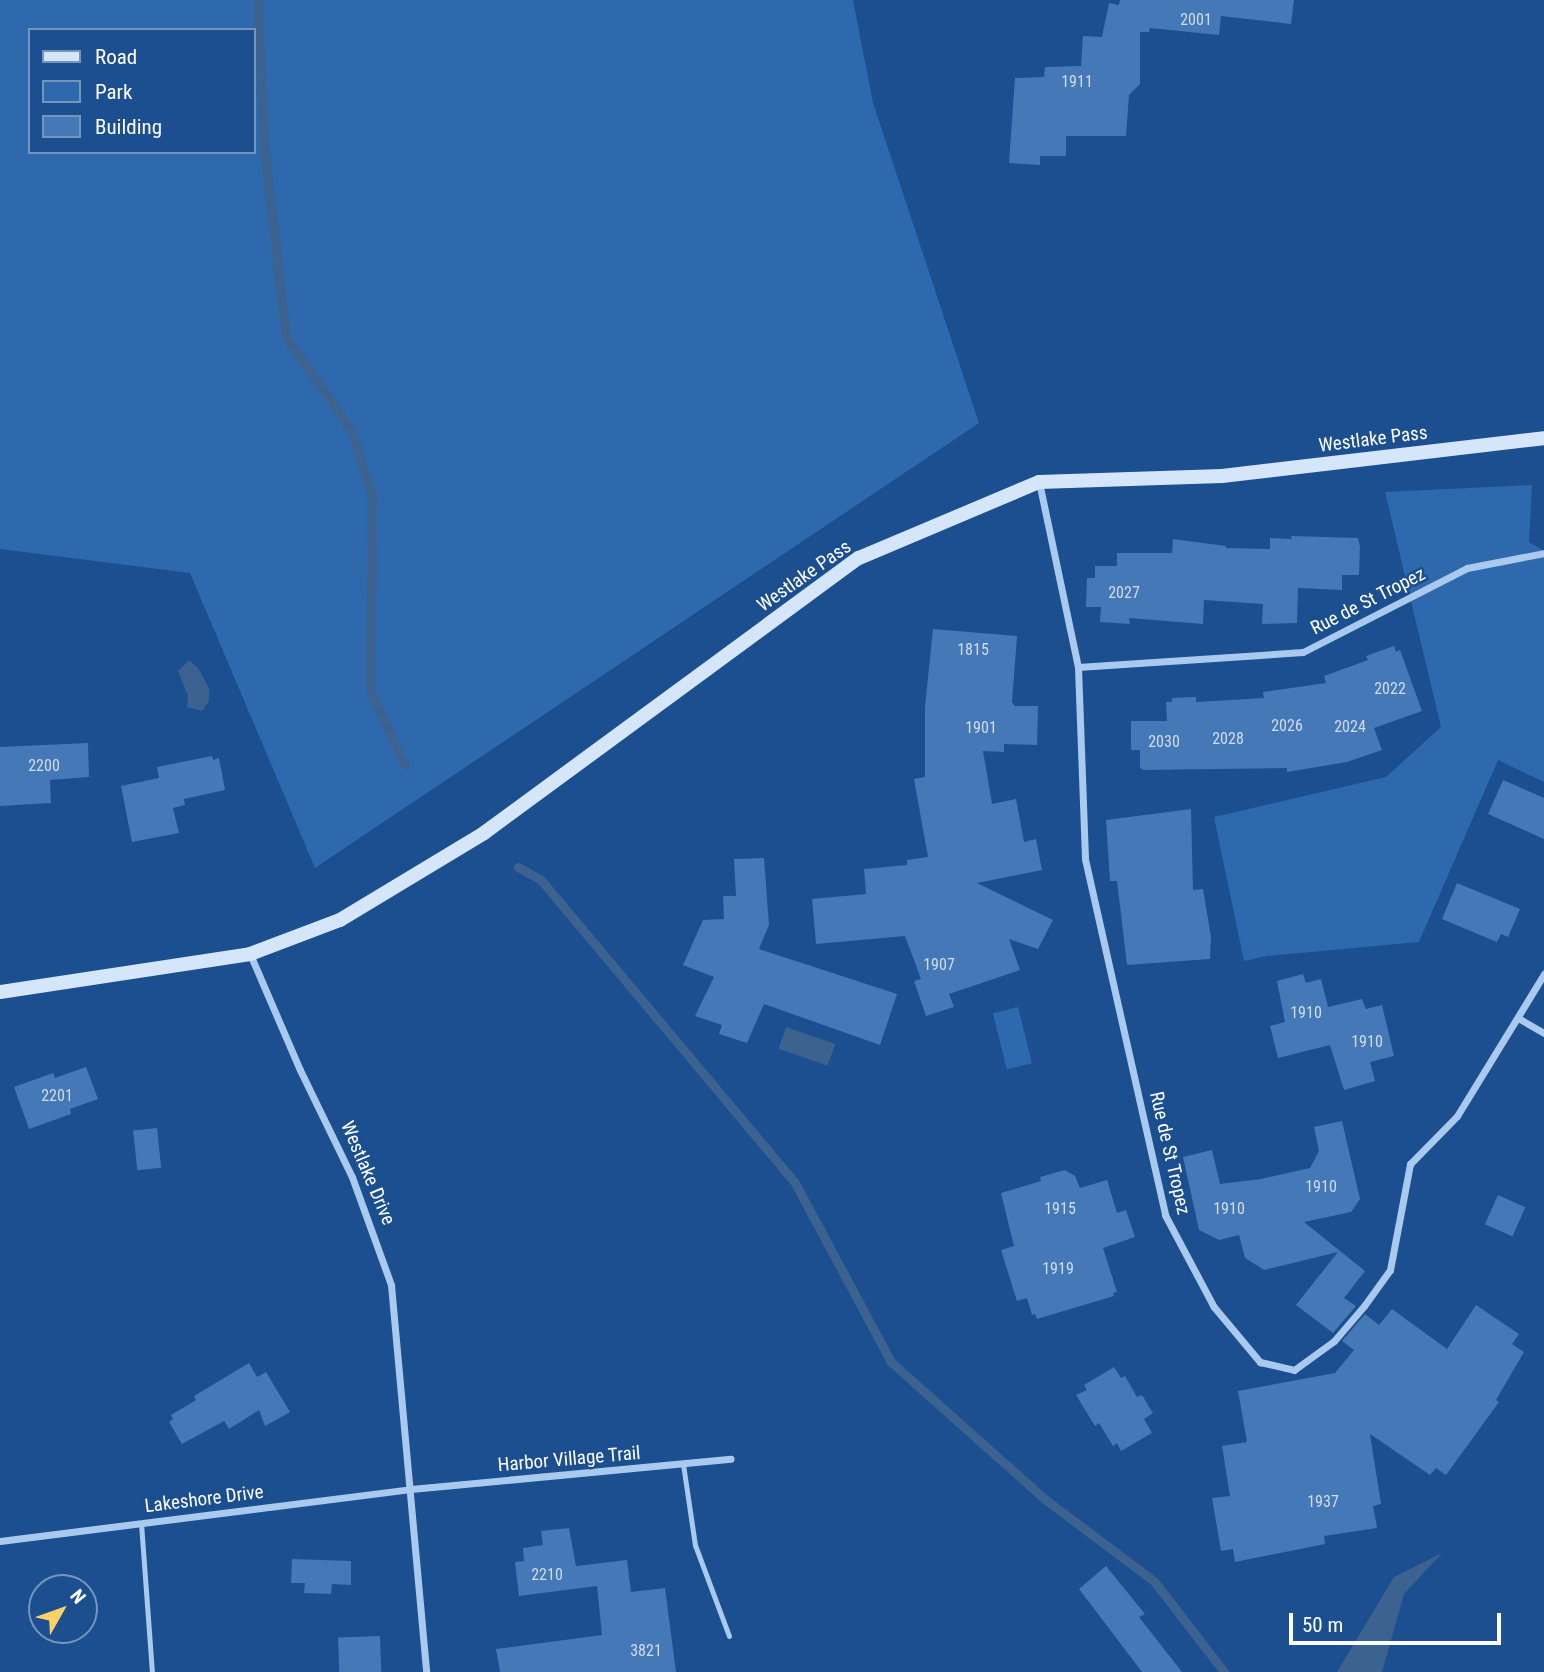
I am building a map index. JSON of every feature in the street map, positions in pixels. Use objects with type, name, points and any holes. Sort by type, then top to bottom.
[{"type":"street","name":"Westlake Pass","points":[[250,954],[340,920],[484,833],[859,558],[1038,482],[1222,476],[1544,438]]},
{"type":"street","name":"Rue de St Tropez","points":[[1038,482],[1078,667],[1085,859],[1165,1215],[1214,1307],[1260,1362],[1294,1370],[1334,1341],[1364,1306],[1390,1270],[1410,1164],[1457,1116],[1544,974]]},
{"type":"street","name":"Rue de St Tropez","points":[[1078,667],[1303,652],[1467,568],[1544,554]]},
{"type":"street","points":[[0,992],[250,954]]},
{"type":"street","name":"Westlake Drive","points":[[250,954],[300,1070],[352,1177],[391,1285],[426,1672]]},
{"type":"street","points":[[1518,1018],[1544,1033]]},
{"type":"street","name":"Harbor Village Trail","points":[[411,1489],[731,1459]]},
{"type":"street","name":"Lakeshore Drive","points":[[0,1541],[411,1489]]},
{"type":"lane","points":[[683,1464],[695,1545],[729,1636]]},
{"type":"lane","points":[[141,1523],[152,1672]]},
{"type":"green space","points":[[0,0],[853,0],[873,103],[979,423],[315,868],[190,573],[0,549]]},
{"type":"green space","points":[[1532,485],[1529,542],[1544,551],[1544,782],[1498,760],[1419,942],[1267,956],[1244,961],[1214,817],[1386,777],[1441,727],[1385,492]]},
{"type":"green space","points":[[1018,1007],[1032,1063],[1007,1070],[993,1013]]},
{"type":"shaded area","points":[[189,660],[198,668],[209,688],[209,701],[202,711],[187,707],[188,696],[178,671]]},
{"type":"shaded area","points":[[786,1027],[835,1044],[828,1066],[779,1049]]},
{"type":"shaded area","points":[[1442,1553],[1404,1594],[1382,1672],[1337,1672],[1394,1577]]},
{"type":"building","points":[[1120,0],[1294,0],[1291,24],[1221,16],[1219,35],[1150,28],[1149,32],[1140,32],[1140,84],[1129,95],[1126,136],[1066,136],[1066,156],[1040,156],[1040,165],[1009,163],[1015,78],[1044,77],[1045,67],[1081,66],[1083,36],[1102,37],[1109,3],[1119,5]]},
{"type":"building","points":[[1291,536],[1358,538],[1360,547],[1359,575],[1342,575],[1342,590],[1298,588],[1297,623],[1262,624],[1263,604],[1204,600],[1203,624],[1129,618],[1130,624],[1100,622],[1101,607],[1086,607],[1087,578],[1095,578],[1095,566],[1117,566],[1117,553],[1172,553],[1173,539],[1226,548],[1270,549],[1270,538],[1292,539]]},
{"type":"building","points":[[933,629],[1017,636],[1012,702],[1015,706],[1038,706],[1037,745],[1004,744],[1004,752],[983,751],[992,804],[1016,799],[1024,842],[1036,839],[1042,870],[977,883],[1053,920],[1038,949],[1009,939],[1020,970],[949,994],[954,1007],[926,1016],[914,981],[921,979],[905,936],[816,944],[812,899],[866,894],[864,869],[907,865],[907,860],[928,857],[914,779],[925,777],[925,706]]},
{"type":"building","points":[[1394,646],[1396,652],[1400,650],[1422,711],[1374,728],[1382,750],[1347,762],[1287,772],[1287,768],[1144,770],[1140,768],[1140,750],[1131,750],[1131,721],[1167,721],[1166,702],[1172,702],[1172,698],[1196,697],[1196,702],[1264,698],[1263,692],[1326,683],[1324,676],[1368,660],[1366,656]]},
{"type":"building","points":[[88,743],[89,777],[50,780],[51,803],[0,806],[0,747]]},
{"type":"building","points":[[212,756],[213,760],[219,758],[225,790],[184,799],[185,805],[173,808],[179,833],[132,842],[121,786],[159,778],[157,767]]},
{"type":"building","points":[[1503,780],[1544,798],[1544,839],[1488,814]]},
{"type":"building","points":[[1191,809],[1193,890],[1203,889],[1211,937],[1210,959],[1127,965],[1117,881],[1110,881],[1106,820]]},
{"type":"building","points":[[764,858],[769,925],[759,949],[897,994],[880,1045],[764,1004],[747,1043],[719,1034],[722,1025],[695,1016],[714,977],[683,965],[703,920],[724,919],[723,896],[736,896],[734,859]]},
{"type":"building","points":[[1457,883],[1520,909],[1508,937],[1501,934],[1497,942],[1442,919]]},
{"type":"building","points":[[1303,974],[1306,983],[1321,979],[1328,1007],[1362,999],[1366,1009],[1382,1005],[1394,1056],[1370,1062],[1375,1081],[1344,1090],[1330,1045],[1278,1058],[1270,1026],[1285,1022],[1277,981]]},
{"type":"building","points":[[86,1067],[98,1099],[70,1109],[71,1114],[29,1129],[14,1087],[53,1073],[55,1078]]},
{"type":"building","points":[[1342,1121],[1360,1199],[1351,1212],[1304,1222],[1365,1271],[1344,1298],[1356,1306],[1333,1333],[1296,1305],[1338,1252],[1264,1270],[1245,1258],[1239,1235],[1219,1240],[1199,1230],[1183,1157],[1212,1150],[1220,1184],[1261,1179],[1310,1168],[1319,1151],[1314,1127]]},
{"type":"building","points":[[157,1128],[161,1168],[137,1170],[133,1131]]},
{"type":"building","points":[[1065,1170],[1075,1176],[1080,1188],[1107,1180],[1117,1213],[1126,1210],[1135,1237],[1103,1248],[1117,1292],[1113,1293],[1114,1296],[1037,1319],[1035,1314],[1032,1315],[1027,1298],[1017,1301],[1001,1250],[1014,1246],[1001,1193],[1041,1181],[1040,1177]]},
{"type":"building","points":[[1498,1195],[1525,1207],[1512,1236],[1485,1224]]},
{"type":"building","points":[[1476,1305],[1519,1334],[1512,1344],[1524,1352],[1496,1400],[1499,1402],[1446,1475],[1436,1468],[1430,1475],[1370,1434],[1381,1504],[1373,1506],[1377,1528],[1324,1536],[1325,1544],[1235,1562],[1233,1549],[1221,1551],[1212,1498],[1230,1496],[1222,1446],[1247,1442],[1238,1391],[1335,1373],[1354,1350],[1342,1341],[1365,1314],[1379,1325],[1392,1309],[1447,1349]]},
{"type":"building","points":[[249,1363],[257,1377],[266,1372],[290,1412],[265,1426],[259,1410],[229,1429],[224,1421],[182,1444],[169,1422],[173,1419],[171,1415],[196,1400],[194,1396]]},
{"type":"building","points":[[1114,1367],[1121,1378],[1125,1376],[1137,1397],[1142,1395],[1153,1413],[1144,1419],[1152,1433],[1121,1451],[1117,1443],[1113,1446],[1099,1423],[1095,1426],[1076,1395],[1087,1390],[1084,1385]]},
{"type":"building","points":[[569,1528],[576,1566],[627,1560],[631,1592],[665,1588],[676,1672],[500,1672],[496,1649],[602,1635],[597,1586],[519,1596],[515,1562],[524,1561],[523,1548],[543,1545],[541,1531]]},
{"type":"building","points":[[292,1559],[351,1561],[351,1585],[332,1584],[331,1594],[304,1593],[305,1583],[291,1583]]},
{"type":"building","points":[[1106,1566],[1145,1614],[1139,1617],[1182,1672],[1142,1672],[1079,1589]]},
{"type":"building","points":[[380,1636],[381,1672],[339,1672],[338,1637]]},
{"type":"waterway","points":[[258,0],[264,145],[286,337],[352,431],[372,497],[370,691],[405,765]]},
{"type":"waterway","points":[[518,867],[541,880],[794,1181],[891,1362],[1046,1500],[1154,1581],[1224,1672]]}]
